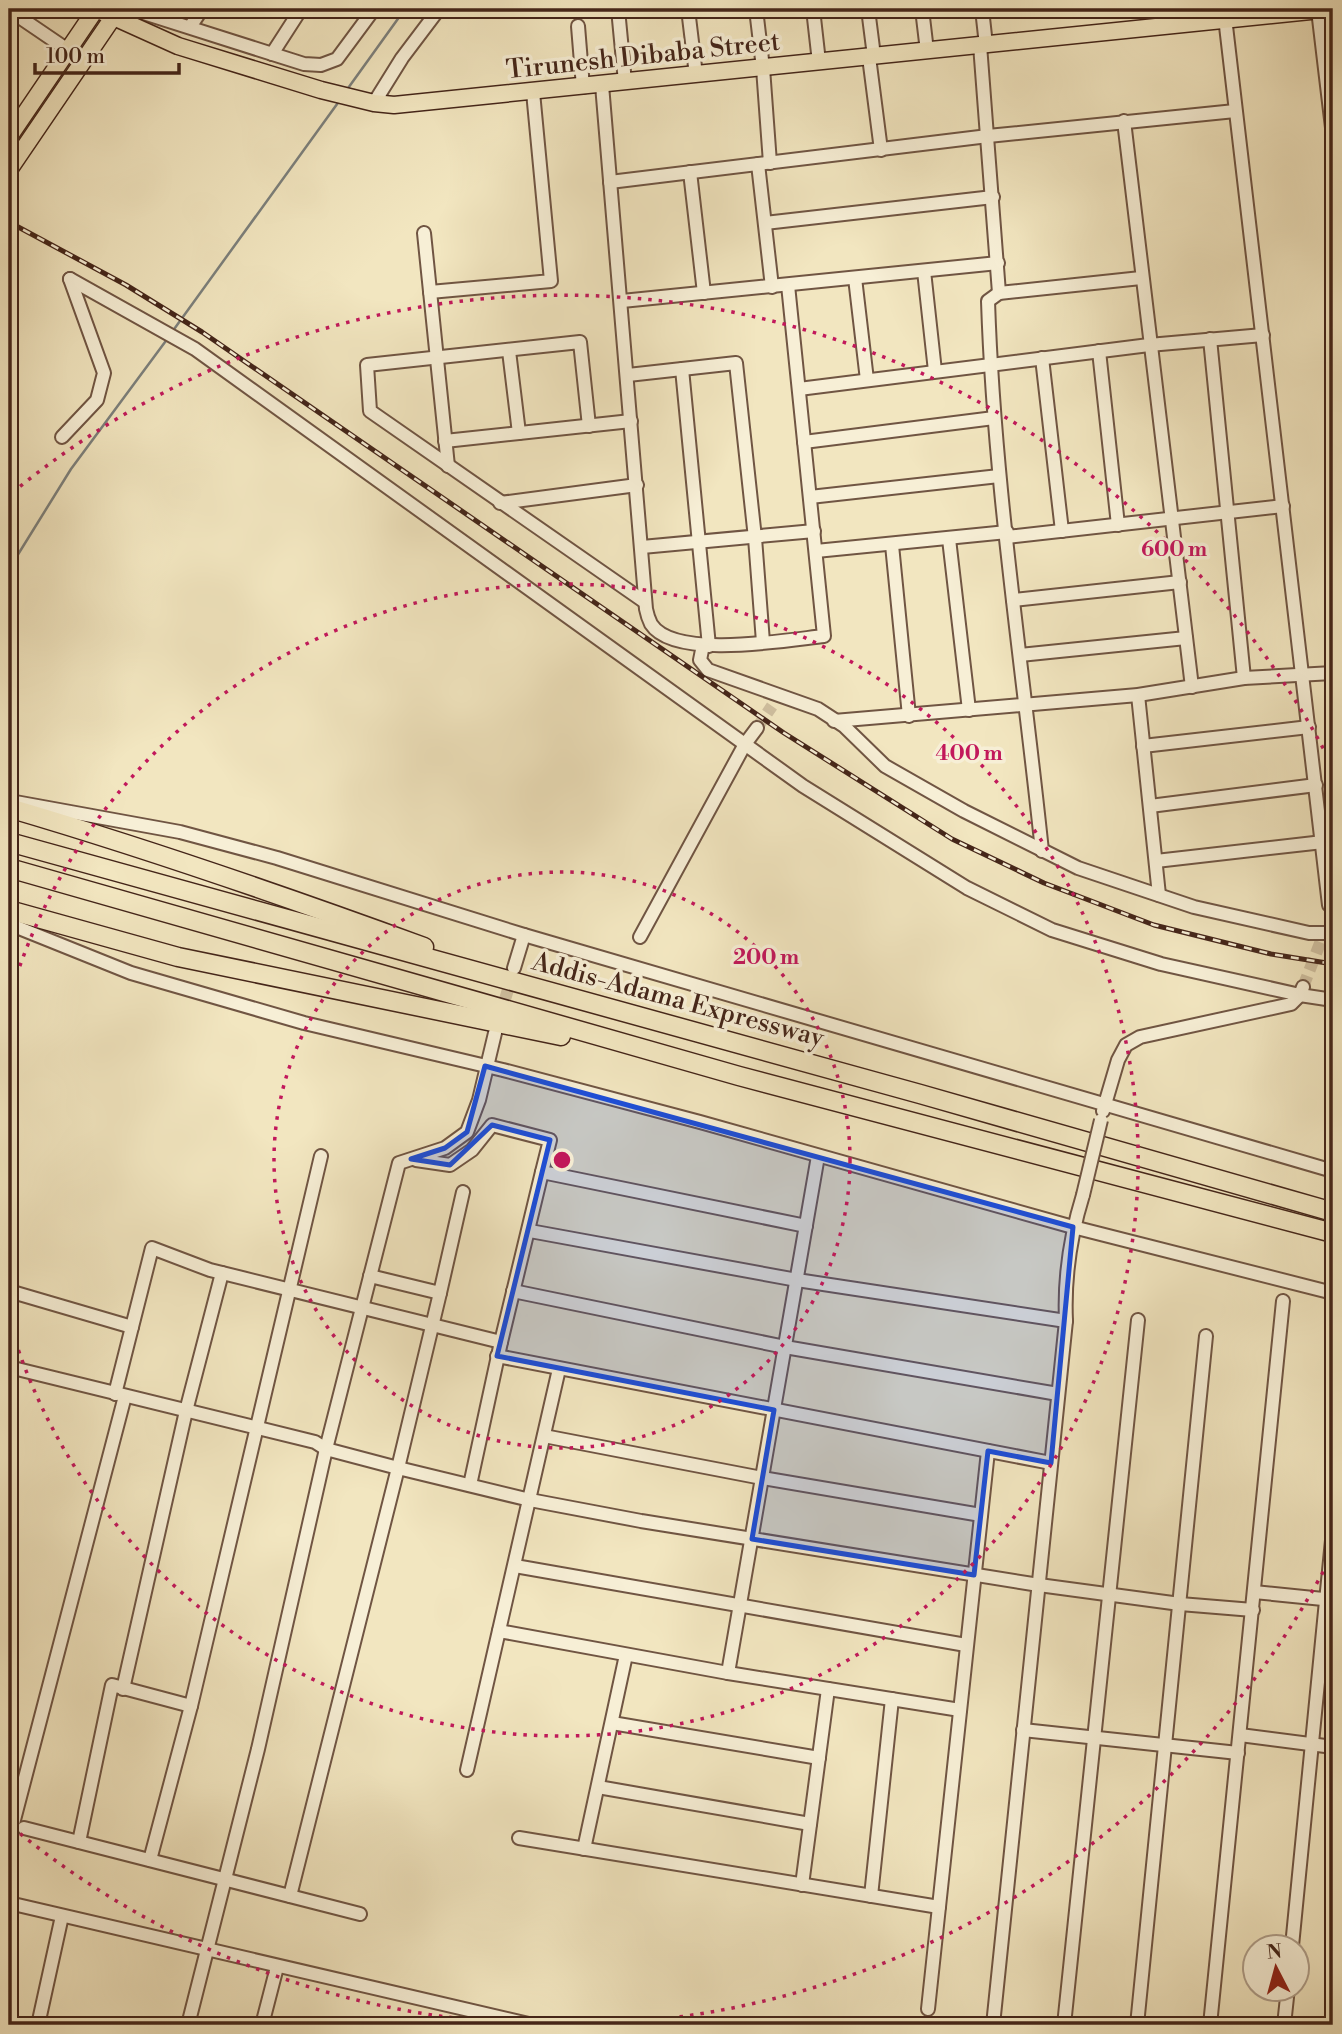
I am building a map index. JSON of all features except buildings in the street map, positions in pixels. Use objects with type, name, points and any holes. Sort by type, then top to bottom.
[{"type":"highway","points":[[9,808],[122,841],[292,898],[533,988]]},
{"type":"highway","name":"Addis-Adama Expressway","points":[[9,842],[920,1094],[1333,1212]]},
{"type":"highway","name":"Addis-Adama Expressway","points":[[9,868],[671,1057],[1333,1233]]},
{"type":"highway","points":[[9,910],[178,957],[671,1057]]},
{"type":"main road","points":[[9,137],[96,9],[116,13],[9,170]]},
{"type":"main road","name":"Tirunesh Dibaba Street","points":[[116,13],[178,46],[321,90],[374,103],[418,104],[983,45],[1224,14],[1322,9]]},
{"type":"street","points":[[9,9],[84,61]]},
{"type":"street","points":[[131,9],[304,64],[321,65],[337,59],[374,9]]},
{"type":"street","points":[[190,27],[202,9]]},
{"type":"street","points":[[272,54],[301,9]]},
{"type":"street","points":[[374,103],[402,58],[439,9]]},
{"type":"street","points":[[618,9],[625,82]]},
{"type":"street","points":[[688,9],[696,75]]},
{"type":"street","points":[[756,9],[763,68],[765,223],[772,287]]},
{"type":"street","points":[[813,9],[819,62]]},
{"type":"street","points":[[868,9],[881,150]]},
{"type":"street","points":[[922,9],[927,51]]},
{"type":"street","points":[[982,9],[999,293]]},
{"type":"street","name":"Tirunesh Dibaba Street","points":[[1322,9],[1333,136]]},
{"type":"street","points":[[1224,14],[1264,335],[1329,905]]},
{"type":"street","points":[[578,26],[583,87]]},
{"type":"street","points":[[602,85],[646,602],[652,625],[664,635],[685,643],[706,646],[824,636],[788,285]]},
{"type":"street","points":[[429,292],[551,281],[533,92]]},
{"type":"street","points":[[610,182],[988,136],[1234,111]]},
{"type":"street","points":[[1124,121],[1192,687]]},
{"type":"street","points":[[690,172],[704,293]]},
{"type":"street","points":[[765,223],[993,197]]},
{"type":"street","points":[[424,233],[448,466]]},
{"type":"street","points":[[622,301],[998,263]]},
{"type":"street","points":[[924,271],[935,372]]},
{"type":"street","points":[[855,278],[867,380]]},
{"type":"street","points":[[1042,851],[999,476],[988,301],[999,293],[1141,278]]},
{"type":"street","points":[[62,438],[97,400],[104,373],[71,279],[195,349],[803,786],[967,888],[1052,930],[1161,964],[1302,991],[1333,1000]]},
{"type":"street","points":[[799,389],[1149,345],[1264,335]]},
{"type":"street","points":[[1210,339],[1244,678]]},
{"type":"street","points":[[590,426],[580,342],[367,365],[370,411],[646,602]]},
{"type":"street","points":[[509,351],[519,433]]},
{"type":"street","points":[[1100,351],[1118,524]]},
{"type":"street","points":[[1042,358],[1062,531]]},
{"type":"street","points":[[628,375],[736,363],[763,642]]},
{"type":"street","points":[[682,369],[706,646],[700,660],[708,670],[775,701],[810,705],[844,726],[885,766],[964,811],[1078,867],[1194,907],[1309,933],[1333,933]]},
{"type":"street","points":[[804,442],[994,418]]},
{"type":"street","points":[[445,441],[631,421]]},
{"type":"street","points":[[810,496],[999,476]]},
{"type":"street","points":[[500,503],[637,485]]},
{"type":"street","points":[[816,551],[1062,531],[1283,506]]},
{"type":"street","points":[[642,547],[814,531]]},
{"type":"street","points":[[949,539],[969,710]]},
{"type":"street","points":[[891,545],[909,716]]},
{"type":"street","points":[[1013,600],[1180,582]]},
{"type":"street","points":[[1020,655],[1186,638]]},
{"type":"street","points":[[834,721],[1027,706],[1138,695],[1244,678],[1333,673]]},
{"type":"street","points":[[1138,695],[1159,895]]},
{"type":"street","points":[[1143,746],[1309,727]]},
{"type":"street","points":[[639,937],[745,744],[757,728]]},
{"type":"street","points":[[1150,806],[1316,785]]},
{"type":"street","points":[[9,801],[180,832],[277,858],[524,936],[1333,1171]]},
{"type":"street","points":[[1156,861],[1322,842]]},
{"type":"street","points":[[9,924],[131,973],[304,1023],[485,1066],[1073,1227],[1333,1293]]},
{"type":"street","points":[[514,968],[524,936]]},
{"type":"street","points":[[993,2025],[1066,1321],[1064,1285],[1073,1227],[1118,1060],[1126,1045],[1140,1037],[1291,1004],[1302,991]]},
{"type":"street","points":[[188,2025],[258,1749],[326,1449],[399,1163],[445,1148],[467,1132],[479,1100],[495,1033]]},
{"type":"street","points":[[411,1159],[450,1166],[472,1150],[492,1125],[550,1140],[530,1231],[497,1356],[470,1485]]},
{"type":"street","points":[[150,1860],[191,1706],[320,1156]]},
{"type":"street","points":[[728,1673],[818,1156]]},
{"type":"street","points":[[542,1171],[806,1226]]},
{"type":"street","points":[[290,1896],[398,1468],[463,1192]]},
{"type":"street","points":[[530,1231],[797,1280],[1066,1321]]},
{"type":"street","points":[[9,1839],[120,1395],[132,1327],[152,1248],[222,1273],[501,1342]]},
{"type":"street","points":[[122,1689],[186,1411],[222,1273]]},
{"type":"street","points":[[370,1276],[440,1293]]},
{"type":"street","points":[[9,1291],[132,1327]]},
{"type":"street","points":[[513,1291],[785,1347],[1058,1394]]},
{"type":"street","points":[[1210,2025],[1283,1301]]},
{"type":"street","points":[[1064,2025],[1138,1320]]},
{"type":"street","points":[[1137,2025],[1206,1336]]},
{"type":"street","points":[[497,1356],[1051,1463]]},
{"type":"street","points":[[9,1367],[316,1442],[326,1449],[530,1500],[641,1521],[1039,1585],[1180,1604],[1253,1610]]},
{"type":"street","points":[[467,1770],[559,1369]]},
{"type":"street","points":[[544,1436],[762,1478],[981,1515]]},
{"type":"street","points":[[928,2009],[988,1451]]},
{"type":"street","points":[[1293,1932],[1312,1744],[1330,1600],[1333,1530]]},
{"type":"street","points":[[515,1566],[967,1645]]},
{"type":"street","points":[[1254,1592],[1330,1600]]},
{"type":"street","points":[[499,1631],[728,1673],[960,1710]]},
{"type":"street","points":[[584,1849],[626,1654]]},
{"type":"street","points":[[79,1842],[112,1685],[191,1706]]},
{"type":"street","points":[[802,1885],[828,1689]]},
{"type":"street","points":[[870,1896],[892,1699]]},
{"type":"street","points":[[612,1723],[819,1758]]},
{"type":"street","points":[[1023,1730],[1238,1753]]},
{"type":"street","points":[[1240,1735],[1333,1746]]},
{"type":"street","points":[[598,1787],[810,1824]]},
{"type":"street","points":[[24,1828],[360,1914]]},
{"type":"street","points":[[519,1838],[939,1907]]},
{"type":"street","points":[[9,1903],[533,2025]]},
{"type":"street","points":[[38,2025],[62,1916]]},
{"type":"street","points":[[262,2025],[277,1967]]},
{"type":"street","points":[[1284,2025],[1287,2002]]},
{"type":"highlighted area","points":[[485,1066],[1073,1227],[1051,1463],[988,1451],[974,1575],[752,1539],[774,1410],[497,1356],[550,1140],[492,1125],[450,1165],[411,1159],[445,1148],[467,1132]]},
{"type":"waterway","points":[[346,91],[405,9]]},
{"type":"waterway","points":[[172,332],[340,100]]},
{"type":"waterway","points":[[9,569],[71,469],[168,338]]},
{"type":"tunnel","points":[[757,728],[772,706]]},
{"type":"tunnel","points":[[1303,987],[1324,933]]},
{"type":"tunnel","points":[[500,1016],[513,973]]},
{"type":"railway","points":[[9,222],[126,285],[202,332],[784,733],[952,839],[1044,883],[1154,925],[1271,954],[1333,964]]}]
